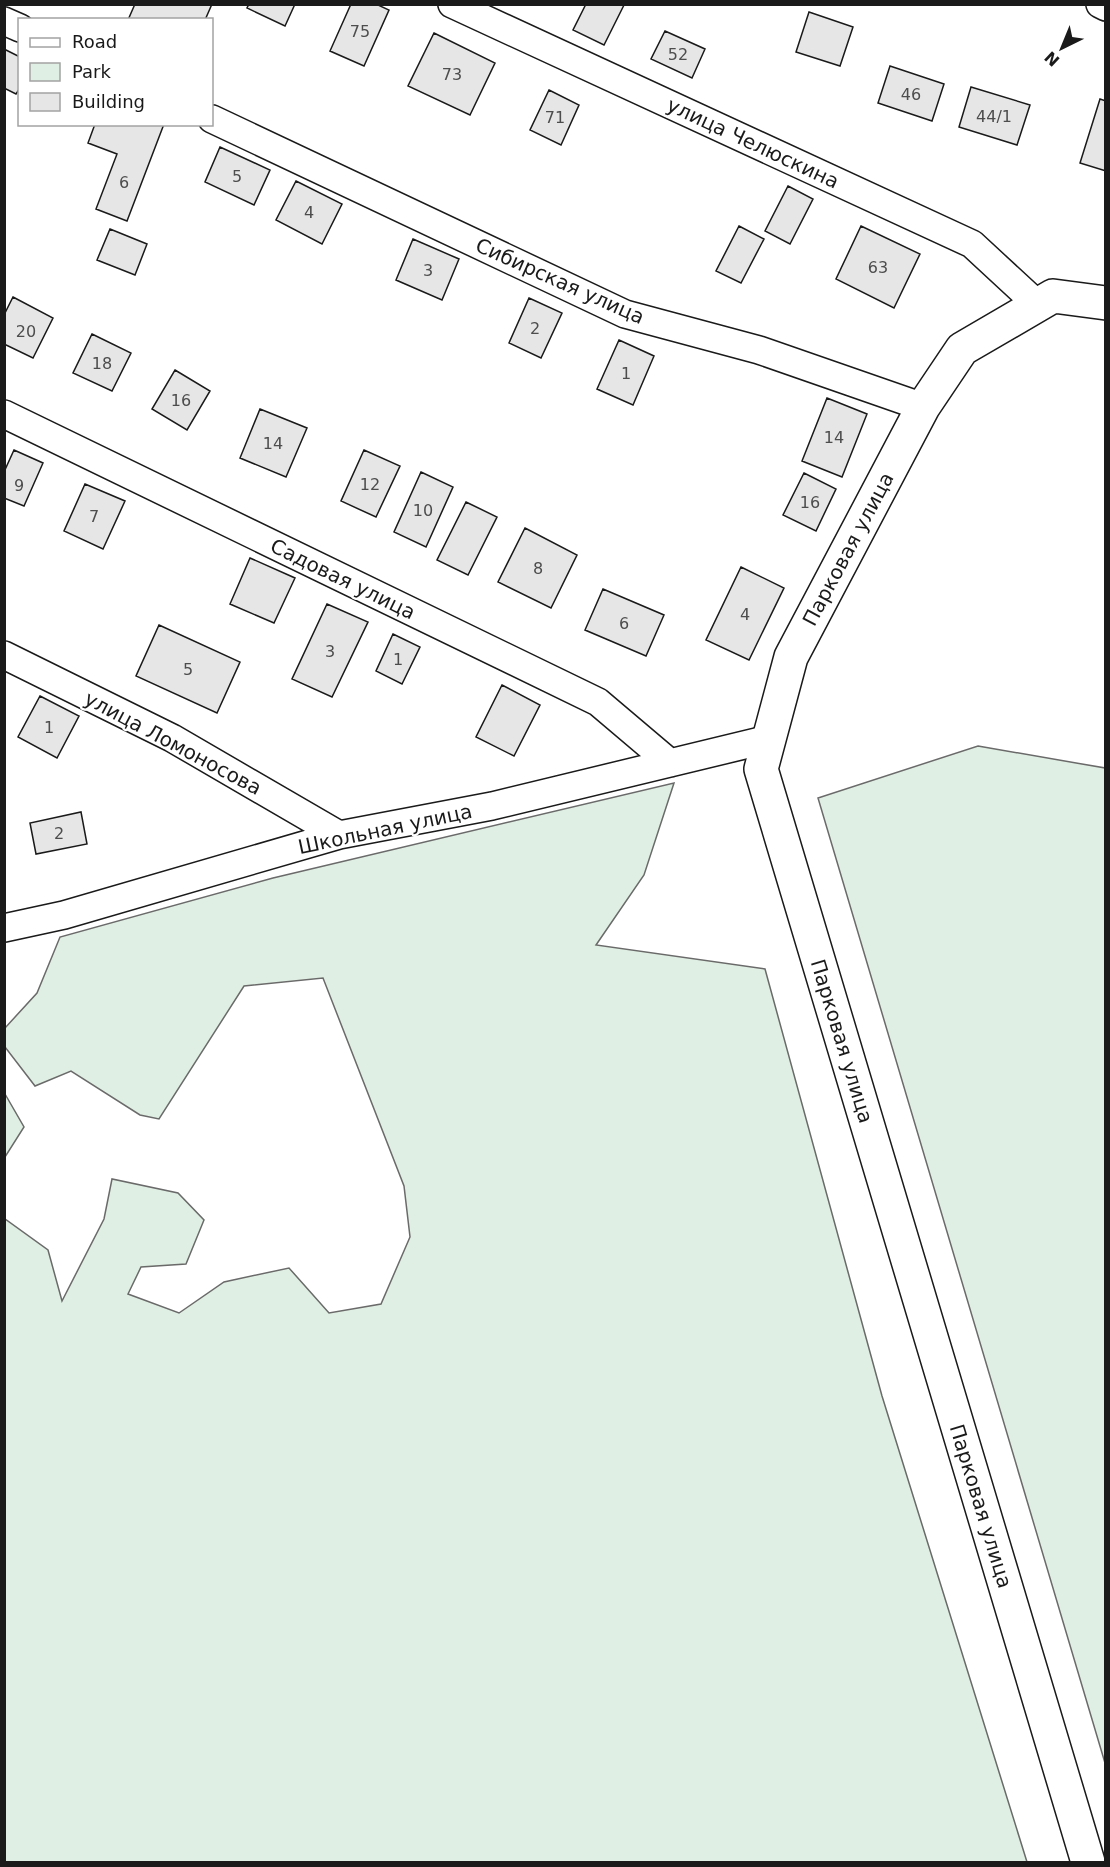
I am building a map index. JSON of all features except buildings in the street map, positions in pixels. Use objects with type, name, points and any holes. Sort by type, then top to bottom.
[{"type":"street","name":"улица Челюскина","points":[[452,4],[972,244],[1045,300]]},
{"type":"street","points":[[1100,4],[1106,7]]},
{"type":"street","points":[[4,21],[18,27]]},
{"type":"street","name":"Сибирская улица","points":[[213,119],[626,314],[759,350],[923,407]]},
{"type":"street","points":[[1045,300],[1106,303]]},
{"type":"street","name":"Парковая улица","points":[[1045,300],[962,349],[923,407],[791,657],[761,769],[1088,1863]]},
{"type":"street","name":"Садовая улица","points":[[4,414],[598,702],[670,763]]},
{"type":"street","name":"улица Ломоносова","points":[[4,655],[172,738],[339,835]]},
{"type":"street","name":"Школьная улица","points":[[4,928],[64,915],[339,835],[492,806],[769,739]]},
{"type":"green space","points":[[978,746],[1105,768],[1105,1763],[818,798]]},
{"type":"green space","points":[[674,783],[644,875],[596,945],[765,969],[882,1396],[1027,1862],[5,1862],[5,1219],[48,1250],[62,1301],[104,1219],[112,1179],[178,1193],[204,1220],[186,1264],[141,1267],[128,1294],[179,1313],[224,1282],[289,1268],[329,1313],[381,1304],[410,1237],[404,1186],[323,978],[244,986],[159,1119],[140,1115],[71,1071],[35,1086],[5,1047],[5,1028],[37,993],[60,937],[273,878]]},
{"type":"green space","points":[[5,1094],[24,1127],[4,1157]]}]
